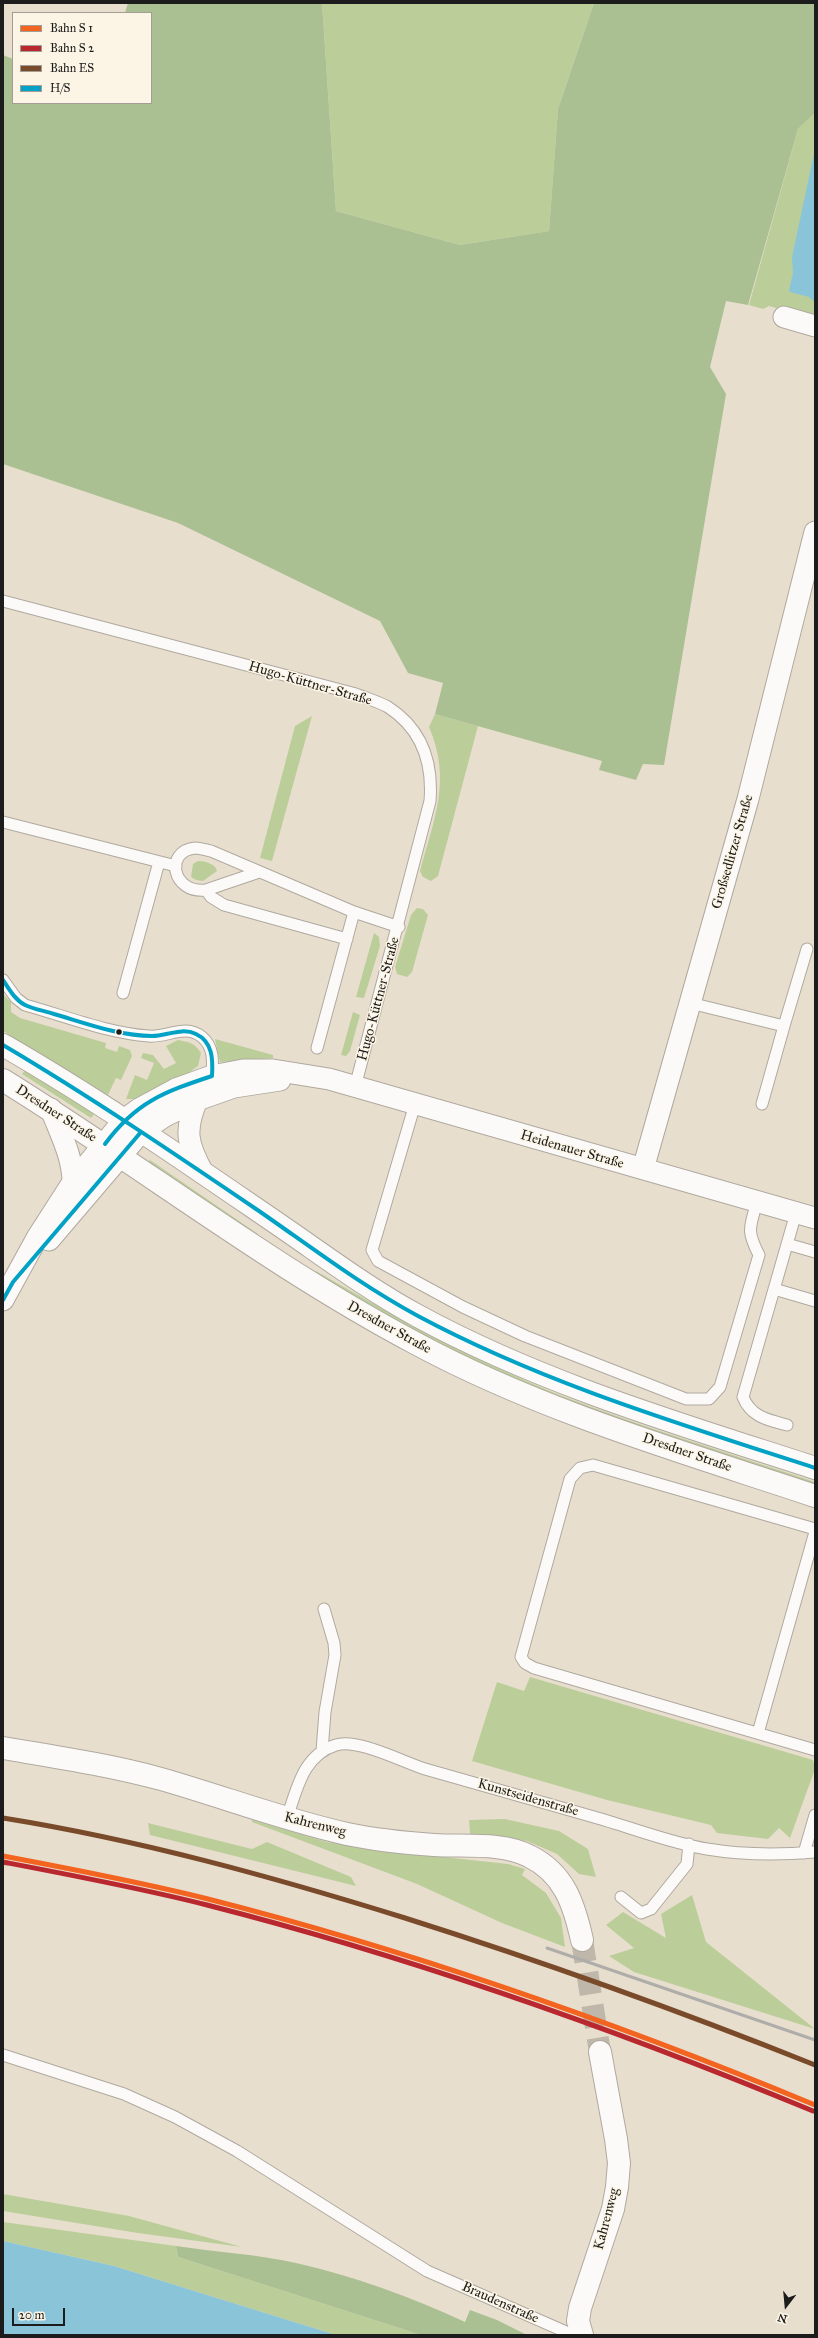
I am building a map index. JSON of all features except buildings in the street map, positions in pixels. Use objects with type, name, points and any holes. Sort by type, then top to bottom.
[{"type":"main road","name":"Dresdner Straße","points":[[3,1045],[132,1126],[362,1281],[417,1316],[560,1382],[634,1410],[815,1468]]},
{"type":"main road","name":"Dresdner Straße","points":[[3,1080],[51,1109],[278,1264],[415,1343],[476,1374],[574,1416],[815,1496]]},
{"type":"main road","name":"Kahrenweg","points":[[3,1748],[94,1764],[146,1776],[287,1818],[348,1834],[400,1843],[515,1850],[545,1865],[559,1879],[569,1894],[582,1940]]},
{"type":"main road","name":"Kahrenweg","points":[[582,2335],[578,2321],[580,2308],[613,2209],[619,2163],[600,2052]]},
{"type":"street","points":[[784,317],[815,326]]},
{"type":"street","name":"Großsedlitzer Straße","points":[[642,1169],[748,799],[815,532]]},
{"type":"street","name":"Heidenauer Straße","points":[[132,1126],[142,1107],[176,1089],[212,1076],[260,1069],[329,1080],[355,1087],[805,1216]]},
{"type":"street","name":"Heidenauer Straße","points":[[132,1126],[234,1087],[260,1082],[283,1080],[329,1080]]},
{"type":"street","points":[[197,1100],[190,1117],[188,1141],[192,1153],[203,1173]]},
{"type":"street","points":[[51,1109],[69,1154],[74,1182]]},
{"type":"street","points":[[13,1282],[132,1126]]},
{"type":"street","points":[[3,1300],[37,1238],[74,1182],[112,1151]]},
{"type":"lane","name":"Hugo-Küttner-Straße","points":[[3,601],[356,694],[387,707],[406,721],[426,749],[432,782],[430,801],[399,928],[355,1087]]},
{"type":"lane","points":[[3,822],[176,866]]},
{"type":"lane","points":[[258,872],[206,890],[197,891],[180,882],[176,876],[176,866],[178,857],[186,851],[196,848],[211,851],[354,912],[399,928]]},
{"type":"lane","points":[[123,993],[159,862]]},
{"type":"lane","points":[[206,890],[211,897],[224,905],[347,939]]},
{"type":"lane","points":[[317,1048],[354,912]]},
{"type":"lane","points":[[762,1104],[807,949]]},
{"type":"lane","points":[[3,980],[16,998],[25,1005],[121,1032],[156,1037],[179,1031],[194,1032],[202,1037],[211,1048],[213,1056],[212,1076]]},
{"type":"lane","points":[[690,1003],[784,1026]]},
{"type":"lane","points":[[415,1104],[372,1250],[378,1261],[463,1307],[525,1336],[686,1398],[709,1399],[720,1388],[759,1255],[750,1238],[749,1231],[757,1202]]},
{"type":"lane","points":[[787,1425],[761,1418],[750,1410],[743,1397],[787,1244],[805,1216]]},
{"type":"lane","points":[[787,1244],[815,1252]]},
{"type":"lane","points":[[774,1289],[815,1301]]},
{"type":"lane","points":[[758,1733],[815,1530],[593,1465],[580,1468],[570,1480],[538,1590],[521,1657],[525,1662],[534,1668],[815,1750]]},
{"type":"lane","points":[[322,1751],[325,1712],[335,1655],[334,1643],[324,1609]]},
{"type":"lane","name":"Kunstseidenstraße","points":[[287,1818],[302,1776],[312,1760],[322,1751],[346,1743],[357,1744],[407,1764],[689,1844],[735,1853],[810,1853]]},
{"type":"lane","points":[[810,1853],[815,1815]]},
{"type":"lane","points":[[621,1897],[641,1913],[651,1909],[687,1864],[689,1844]]},
{"type":"lane","name":"Braudenstraße","points":[[3,2055],[124,2094],[175,2117],[237,2151],[426,2271],[573,2335]]},
{"type":"green space","points":[[128,3],[322,3],[336,211],[460,245],[549,231],[558,109],[594,3],[815,3],[815,113],[798,129],[748,305],[726,301],[710,367],[726,394],[664,765],[643,764],[636,780],[599,770],[602,761],[435,714],[443,683],[408,673],[380,621],[178,523],[3,464],[3,55],[12,59],[12,104],[152,104],[152,12],[125,12]]},
{"type":"green space","points":[[322,3],[594,3],[558,109],[549,231],[460,245],[336,211]]},
{"type":"green space","points":[[815,113],[815,319],[769,306],[763,309],[749,305],[798,129]]},
{"type":"green space","points":[[435,714],[478,726],[438,876],[431,881],[423,877],[420,871],[435,817],[440,782],[436,746],[429,727]]},
{"type":"green space","points":[[312,716],[272,861],[260,858],[295,726]]},
{"type":"green space","points":[[198,861],[207,862],[215,866],[217,871],[203,881],[196,880],[191,877],[193,864]]},
{"type":"green space","points":[[417,908],[423,909],[428,915],[412,972],[407,977],[397,974],[395,967],[411,915]]},
{"type":"green space","points":[[374,933],[379,937],[380,946],[364,998],[356,997]]},
{"type":"green space","points":[[3,994],[11,1002],[11,1012],[20,1018],[106,1043],[105,1048],[117,1052],[119,1046],[130,1050],[132,1056],[121,1080],[116,1078],[108,1095],[3,1031]]},
{"type":"green space","points":[[353,1012],[360,1015],[350,1051],[346,1056],[341,1055]]},
{"type":"green space","points":[[215,1039],[273,1055],[273,1058],[220,1062]]},
{"type":"green space","points":[[178,1040],[185,1041],[199,1050],[201,1053],[198,1066],[185,1075],[135,1099],[126,1099],[135,1075],[147,1080],[154,1063],[141,1058],[143,1053],[153,1055],[164,1069],[176,1063],[166,1046]]},
{"type":"green space","points":[[26,1069],[94,1114],[91,1118],[22,1074]]},
{"type":"green space","points":[[150,1160],[258,1234],[254,1238],[146,1164]]},
{"type":"green space","points":[[316,1271],[434,1337],[526,1381],[621,1418],[815,1482],[815,1486],[617,1420],[552,1396],[490,1370],[370,1308],[312,1275]]},
{"type":"green space","points":[[530,1677],[813,1760],[815,1769],[790,1838],[779,1828],[768,1839],[717,1833],[711,1825],[607,1800],[472,1761],[497,1682],[524,1691]]},
{"type":"green space","points":[[505,1819],[559,1831],[588,1849],[596,1877],[579,1874],[557,1854],[527,1841],[470,1834],[469,1820]]},
{"type":"green space","points":[[252,1820],[327,1842],[379,1850],[508,1864],[525,1869],[522,1875],[546,1893],[561,1918],[565,1947],[502,1923],[417,1884],[252,1822]]},
{"type":"green space","points":[[148,1823],[252,1849],[267,1842],[351,1877],[356,1886],[150,1835]]},
{"type":"green space","points":[[692,1895],[706,1942],[815,2029],[634,1972],[609,1956],[634,1948],[606,1925],[623,1912],[666,1938],[661,1914]]},
{"type":"green space","points":[[3,2194],[129,2216],[242,2247],[138,2233],[3,2211]]},
{"type":"green space","points":[[3,2222],[176,2246],[178,2257],[421,2335],[336,2335],[114,2266],[3,2241]]},
{"type":"green space","points":[[176,2246],[266,2257],[318,2268],[382,2288],[465,2322],[470,2310],[497,2320],[527,2335],[421,2335],[178,2257]]},
{"type":"water","points":[[815,149],[815,302],[809,297],[790,292],[789,290],[793,273],[792,257]]},
{"type":"water","points":[[3,2241],[114,2266],[336,2335],[3,2335]]},
{"type":"tunnel","points":[[582,1940],[600,2052]]},
{"type":"railway","points":[[547,1948],[815,2040]]},
{"type":"transit line","name":"H/S","points":[[3,980],[15,997],[25,1005],[102,1028],[127,1034],[152,1036],[185,1031],[196,1034],[202,1037],[211,1052],[212,1076]]},
{"type":"transit line","name":"H/S","points":[[3,1045],[132,1126],[357,1279],[418,1316],[465,1340],[563,1382],[613,1401],[815,1468]]},
{"type":"transit line","name":"H/S","points":[[105,1144],[128,1118],[152,1100],[179,1087],[212,1076]]},
{"type":"transit line","name":"H/S","points":[[3,1300],[13,1282],[141,1132]]},
{"type":"transit line","points":[[3,1856],[106,1876],[208,1899],[363,1942],[515,1991],[591,2018],[815,2105]]},
{"type":"transit line","points":[[3,1862],[182,1899],[362,1948],[514,1997],[589,2024],[813,2111]]},
{"type":"rail line","name":"ES","points":[[3,1818],[156,1848],[306,1888],[405,1918],[663,2006],[815,2065]]}]
